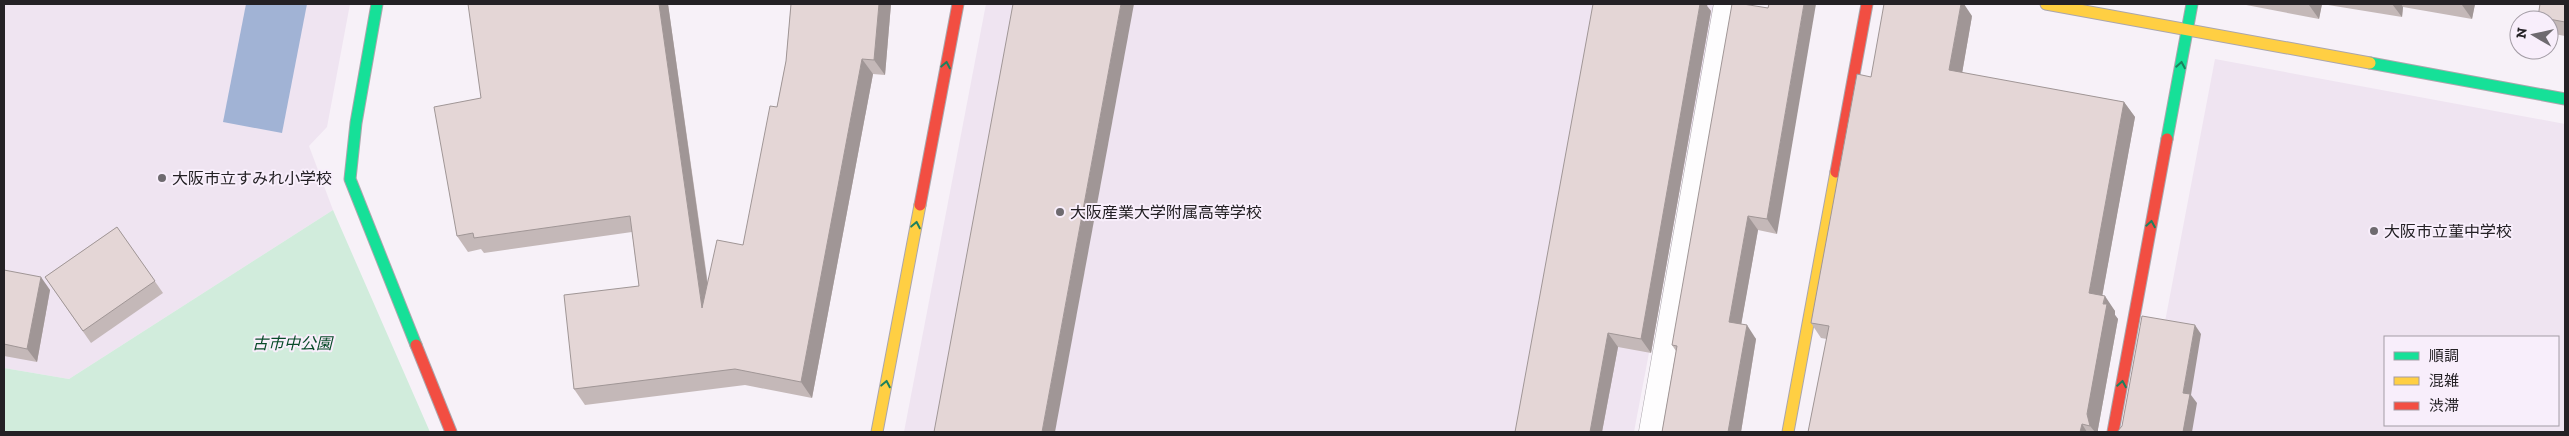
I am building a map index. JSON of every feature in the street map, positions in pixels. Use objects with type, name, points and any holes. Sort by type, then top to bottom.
[{"type":"street","points":[[378,4],[356,123],[350,179],[451,432]]},
{"type":"street","points":[[877,432],[958,4]]},
{"type":"street","points":[[1653,432],[1728,4]]},
{"type":"street","points":[[1788,432],[1867,4]]},
{"type":"street","points":[[2046,4],[2565,99]]},
{"type":"street","points":[[2113,432],[2192,4]]},
{"type":"shaded area","name":"大阪市立すみれ小学校","points":[[4,4],[350,4],[327,127],[309,146],[333,210],[69,379],[4,368]]},
{"type":"shaded area","points":[[986,4],[1715,4],[1634,432],[904,432]]},
{"type":"shaded area","name":"大阪市立菫中学校","points":[[2215,59],[2565,124],[2565,432],[2144,432]]},
{"type":"green space","name":"古市中公園","points":[[333,210],[430,432],[4,432],[4,368],[69,379]]},
{"type":"water","points":[[246,4],[307,4],[282,133],[223,122]]},
{"type":"building","points":[[468,4],[659,4],[702,308],[717,240],[743,245],[770,106],[777,107],[786,61],[791,4],[879,4],[874,60],[862,59],[801,382],[735,369],[574,389],[564,295],[639,286],[630,216],[474,238],[473,233],[457,236],[434,107],[481,98]]},
{"type":"building","points":[[1013,4],[1121,4],[1042,432],[934,432]]},
{"type":"building","points":[[1593,4],[1700,4],[1641,339],[1608,333],[1590,432],[1515,432]]},
{"type":"building","points":[[1732,4],[1768,8],[1769,4],[1804,4],[1767,219],[1748,216],[1729,322],[1747,325],[1728,432],[1662,432],[1677,346],[1672,345]]},
{"type":"building","points":[[1884,4],[1961,4],[1949,70],[2124,102],[2089,293],[2105,296],[2103,304],[2107,304],[2087,414],[2090,426],[2082,424],[2080,432],[1808,432],[1829,326],[1811,323],[1857,74],[1871,77]]},
{"type":"building","points":[[2540,4],[2565,4],[2565,22],[2559,21],[2559,10],[2539,10]]},
{"type":"building","points":[[117,227],[155,281],[83,331],[45,277]]},
{"type":"building","points":[[4,270],[41,277],[27,349],[4,344]]},
{"type":"building","points":[[2142,316],[2195,325],[2183,393],[2190,394],[2183,432],[2117,432],[2122,426]]},
{"type":"traffic: fast","points":[[377,4],[356,123],[350,179],[416,345]]},
{"type":"traffic: fast","points":[[2167,139],[2192,4]]},
{"type":"traffic: fast","points":[[2370,63],[2565,99]]},
{"type":"traffic: slow","points":[[2046,4],[2370,63]]},
{"type":"traffic: slow","points":[[1788,432],[1836,172]]},
{"type":"traffic: slow","points":[[877,432],[920,205]]},
{"type":"traffic: jam","points":[[920,205],[958,4]]},
{"type":"traffic: jam","points":[[1836,172],[1867,4]]},
{"type":"traffic: jam","points":[[2113,432],[2167,139]]},
{"type":"traffic: jam","points":[[416,345],[451,432]]},
{"type":"place","name":"大阪市立すみれ小学校","points":[[162,178]]},
{"type":"place","name":"大阪産業大学附属高等学校","points":[[1060,212]]},
{"type":"place","name":"大阪市立菫中学校","points":[[2374,231]]}]
